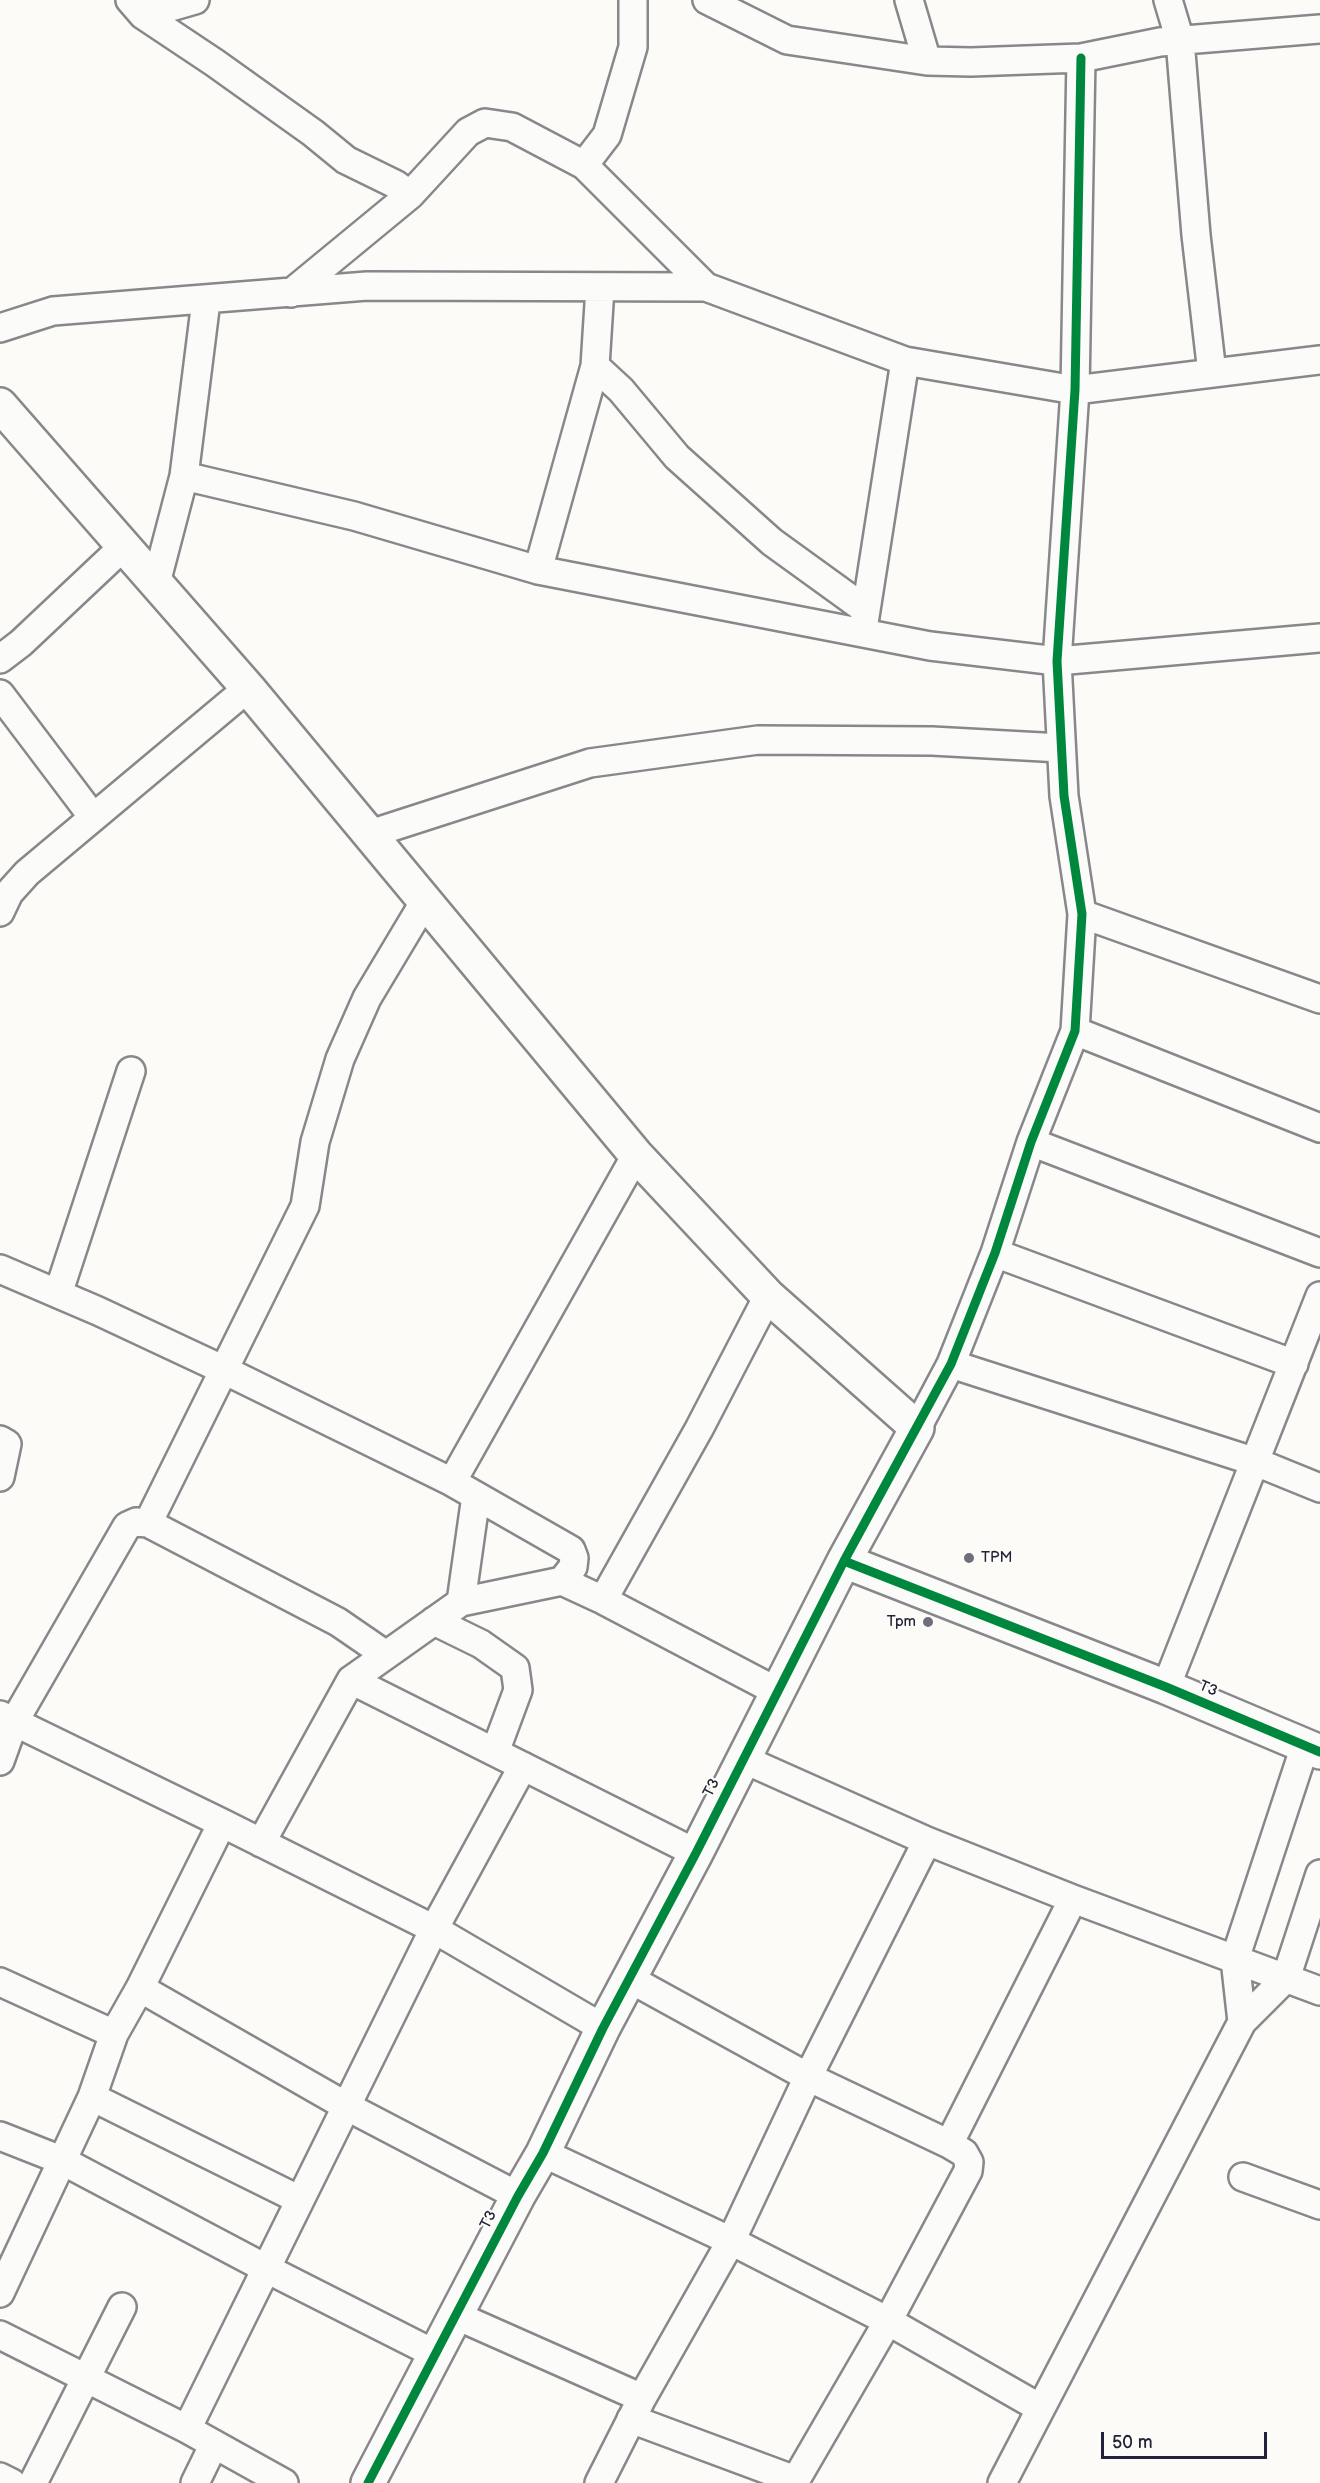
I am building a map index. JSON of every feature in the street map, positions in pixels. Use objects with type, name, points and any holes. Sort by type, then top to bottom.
[{"type":"street","points":[[136,8],[195,0]]},
{"type":"street","points":[[584,165],[608,135],[633,47],[633,0]]},
{"type":"street","points":[[707,0],[787,39],[927,61],[971,62],[1081,58],[1160,42],[1320,29]]},
{"type":"street","points":[[909,0],[927,61]]},
{"type":"street","points":[[1168,0],[1180,40],[1212,373]]},
{"type":"street","points":[[136,8],[346,160],[395,184],[410,195]]},
{"type":"street","points":[[844,1561],[951,1364],[995,1253],[1031,1142],[1075,1031],[1082,914],[1064,796],[1058,661],[1075,390],[1081,58]]},
{"type":"street","points":[[291,293],[410,195],[468,132],[485,123],[512,128],[584,165],[706,287]]},
{"type":"street","points":[[0,328],[52,311],[206,301],[367,286],[706,287],[905,361],[1075,390],[1320,360]]},
{"type":"street","points":[[538,570],[595,366],[600,288]]},
{"type":"street","points":[[156,583],[184,476],[206,301]]},
{"type":"street","points":[[864,621],[905,361]]},
{"type":"street","points":[[595,366],[621,390],[677,457],[864,621]]},
{"type":"street","points":[[0,405],[248,688],[636,1155],[768,1296],[917,1428]]},
{"type":"street","points":[[184,476],[354,516],[538,570],[864,621],[930,646],[1058,661],[1320,638]]},
{"type":"street","points":[[0,658],[21,643],[124,546]]},
{"type":"street","points":[[0,912],[9,893],[27,873],[248,688]]},
{"type":"street","points":[[0,694],[93,818]]},
{"type":"street","points":[[370,834],[590,763],[747,742],[932,741],[1061,748]]},
{"type":"street","points":[[148,1522],[305,1206],[315,1142],[340,1059],[367,998],[425,901]]},
{"type":"street","points":[[1082,914],[1320,999]]},
{"type":"street","points":[[1075,1031],[1320,1128]]},
{"type":"street","points":[[58,1294],[131,1071]]},
{"type":"street","points":[[1031,1142],[1320,1253]]},
{"type":"street","points":[[452,1482],[636,1155]]},
{"type":"street","points":[[995,1253],[1294,1364]]},
{"type":"street","points":[[0,1269],[224,1370],[452,1482],[571,1550],[574,1558],[573,1567],[562,1581]]},
{"type":"street","points":[[603,1600],[699,1428],[768,1296]]},
{"type":"street","points":[[1166,1687],[1320,1296]]},
{"type":"street","points":[[951,1364],[1256,1462],[1320,1488]]},
{"type":"street","points":[[0,1440],[7,1444],[0,1477]]},
{"type":"street","points":[[461,1602],[476,1496]]},
{"type":"street","points":[[0,1761],[7,1718],[127,1526],[136,1522],[148,1522],[338,1622],[386,1655]]},
{"type":"street","name":"T3","points":[[368,2483],[518,2196],[543,2153],[603,2028],[696,1853],[844,1561],[1166,1687],[1312,1749]]},
{"type":"street","points":[[261,1843],[351,1680],[461,1602],[562,1581],[603,1600],[778,1692]]},
{"type":"street","points":[[434,1621],[481,1644],[515,1668],[518,1690],[495,1752]]},
{"type":"street","points":[[351,1680],[696,1853]]},
{"type":"street","points":[[7,1718],[222,1822],[434,1929],[603,2028]]},
{"type":"street","points":[[1242,2022],[1236,1959],[1312,1749]]},
{"type":"street","points":[[743,1759],[927,1841],[1073,1899],[1320,1991]]},
{"type":"street","points":[[187,2429],[434,1929],[523,1766]]},
{"type":"street","points":[[0,2293],[92,2097],[114,2034],[140,1988],[222,1822]]},
{"type":"street","points":[[599,2483],[637,2409],[731,2241],[808,2077],[927,1841]]},
{"type":"street","points":[[1002,2483],[1242,2022],[1286,1978],[1320,1874]]},
{"type":"street","points":[[949,2144],[1073,1899]]},
{"type":"street","points":[[457,2316],[637,2409],[794,2482],[888,2321],[968,2171],[969,2162],[964,2153],[949,2144],[808,2077],[630,1979]]},
{"type":"street","points":[[0,1982],[114,2034]]},
{"type":"street","points":[[140,1988],[346,2106],[518,2196]]},
{"type":"street","points":[[92,2097],[300,2200]]},
{"type":"street","points":[[0,2136],[61,2160],[267,2269],[435,2354]]},
{"type":"street","points":[[543,2153],[731,2241],[888,2321],[1040,2408]]},
{"type":"street","points":[[1243,2177],[1320,2205]]},
{"type":"street","points":[[33,2483],[122,2307]]},
{"type":"street","points":[[0,2335],[187,2429],[284,2483]]},
{"type":"street","points":[[195,2483],[214,2444]]},
{"type":"street","points":[[0,2477],[12,2483]]},
{"type":"cycle path","points":[[844,1561],[951,1364],[995,1253],[1031,1142],[1075,1031],[1082,914],[1064,796],[1057,661],[1075,390],[1081,58]]},
{"type":"cycle path","points":[[368,2483],[518,2196],[543,2153],[603,2028],[696,1853],[844,1561],[1166,1687],[1320,1752]]},
{"type":"place","name":"TPM","points":[[969,1558]]},
{"type":"place","name":"Tpm","points":[[928,1622]]}]
